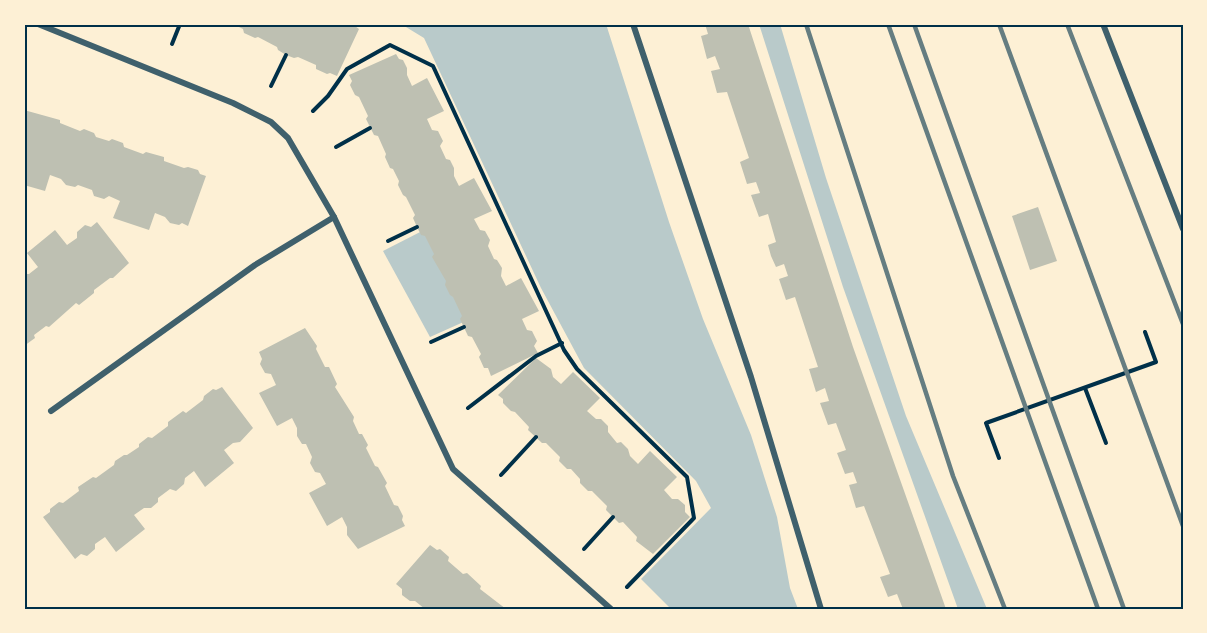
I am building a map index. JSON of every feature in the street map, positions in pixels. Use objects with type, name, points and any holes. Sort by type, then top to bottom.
[{"type":"street","points":[[38,24],[233,103],[271,122],[288,138],[334,217],[453,469],[610,609]]},
{"type":"street","points":[[633,24],[751,377],[821,609]]},
{"type":"street","points":[[1103,24],[1183,229]]},
{"type":"street","points":[[51,411],[255,265],[334,217]]},
{"type":"path","points":[[172,44],[180,24]]},
{"type":"path","points":[[313,111],[328,96],[347,69],[390,45],[433,66],[562,343],[577,369],[687,477],[694,518],[627,587]]},
{"type":"path","points":[[271,86],[286,55]]},
{"type":"path","points":[[336,147],[370,128]]},
{"type":"path","points":[[388,241],[417,227]]},
{"type":"path","points":[[431,342],[464,327]]},
{"type":"path","points":[[999,458],[986,423],[1156,362],[1145,332]]},
{"type":"path","points":[[468,408],[536,356],[562,343]]},
{"type":"path","points":[[1085,388],[1106,443]]},
{"type":"path","points":[[501,475],[536,437]]},
{"type":"path","points":[[584,549],[613,517]]},
{"type":"shaded area","points":[[401,24],[606,24],[669,222],[703,319],[751,435],[777,517],[790,588],[798,609],[671,609],[641,579],[711,508],[696,481],[584,368],[541,288],[424,38]]},
{"type":"shaded area","points":[[759,24],[780,24],[826,178],[906,416],[987,609],[958,609],[843,287]]},
{"type":"shaded area","points":[[426,229],[468,320],[430,337],[383,251]]},
{"type":"building","points":[[233,24],[352,24],[359,29],[337,76],[316,69],[316,65],[298,57],[286,55],[277,47],[244,33],[243,29]]},
{"type":"building","points":[[705,24],[748,24],[853,347],[946,609],[903,609],[897,594],[888,597],[880,577],[890,574],[864,506],[856,508],[849,485],[857,483],[853,472],[845,474],[837,453],[846,450],[836,423],[828,425],[820,403],[829,401],[825,388],[816,392],[809,369],[818,367],[795,297],[786,300],[779,279],[788,276],[784,264],[776,267],[771,256],[768,245],[776,242],[768,214],[759,217],[751,195],[760,193],[756,182],[747,184],[740,162],[749,158],[727,92],[717,93],[711,71],[720,69],[715,56],[707,59],[701,36],[708,34]]},
{"type":"building","points":[[396,54],[407,68],[407,75],[412,86],[427,78],[444,111],[427,119],[432,130],[438,131],[443,141],[440,146],[446,159],[450,160],[454,168],[454,176],[459,186],[474,178],[492,211],[474,219],[480,230],[485,231],[490,240],[488,246],[494,259],[502,268],[501,276],[506,286],[521,278],[539,311],[522,319],[527,330],[532,331],[537,341],[534,346],[538,353],[491,376],[488,368],[484,368],[479,357],[481,354],[472,337],[468,336],[460,319],[462,316],[432,257],[434,254],[425,236],[421,235],[417,227],[413,218],[415,215],[398,185],[399,181],[393,169],[390,168],[378,136],[374,135],[359,97],[355,95],[350,85],[352,81],[349,75]]},
{"type":"building","points":[[24,110],[60,120],[60,123],[80,131],[84,129],[94,133],[96,137],[123,143],[124,147],[143,154],[146,152],[164,157],[164,161],[198,170],[200,174],[206,176],[188,226],[182,223],[179,225],[170,223],[165,217],[155,213],[149,230],[113,218],[120,201],[109,196],[104,199],[94,196],[92,190],[78,185],[75,187],[66,185],[61,179],[50,175],[45,191],[24,185]]},
{"type":"building","points":[[1038,207],[1057,261],[1030,270],[1012,216]]},
{"type":"building","points":[[97,222],[129,263],[113,278],[94,290],[94,293],[79,305],[76,303],[49,327],[46,326],[34,335],[35,338],[24,346],[24,274],[29,274],[38,267],[27,253],[55,230],[67,245],[77,238],[77,232],[85,225],[91,227]]},
{"type":"building","points":[[305,328],[317,346],[316,349],[325,367],[329,367],[337,384],[335,387],[354,417],[353,421],[359,434],[362,434],[368,445],[366,448],[375,466],[378,467],[387,483],[385,486],[394,505],[398,506],[403,516],[405,526],[358,549],[347,535],[347,527],[342,517],[327,526],[309,493],[326,484],[320,473],[315,472],[310,463],[312,457],[306,444],[302,444],[297,436],[297,428],[292,418],[277,426],[259,393],[276,385],[271,374],[265,373],[260,364],[262,359],[259,352]]},
{"type":"building","points":[[536,358],[551,369],[553,377],[561,384],[573,372],[600,398],[587,411],[608,426],[608,432],[617,443],[621,442],[628,449],[630,456],[638,464],[650,451],[677,477],[664,490],[672,499],[678,499],[685,505],[685,512],[690,517],[653,554],[636,541],[637,537],[623,522],[619,523],[606,510],[607,506],[580,483],[580,479],[571,469],[567,469],[559,461],[560,457],[528,430],[529,427],[503,403],[503,399],[498,395]]},
{"type":"building","points":[[222,387],[253,428],[240,442],[233,443],[224,450],[234,463],[205,487],[194,471],[185,478],[184,484],[176,491],[170,489],[158,498],[158,502],[151,508],[144,508],[134,515],[145,529],[116,552],[105,537],[95,544],[95,549],[87,556],[81,554],[75,559],[43,517],[59,502],[63,503],[79,491],[78,487],[93,477],[96,478],[114,465],[115,461],[139,447],[139,444],[148,437],[152,438],[168,426],[168,422],[183,411],[186,413],[213,389]]},
{"type":"building","points":[[430,545],[437,550],[440,549],[449,557],[448,561],[463,574],[467,573],[481,586],[480,589],[506,609],[425,609],[402,595],[402,589],[396,584]]},
{"type":"railway","points":[[806,24],[953,476],[1005,609]]},
{"type":"railway","points":[[888,24],[1098,609]]},
{"type":"railway","points":[[914,24],[1124,609]]},
{"type":"railway","points":[[999,24],[1183,526]]},
{"type":"railway","points":[[1067,24],[1183,324]]}]
